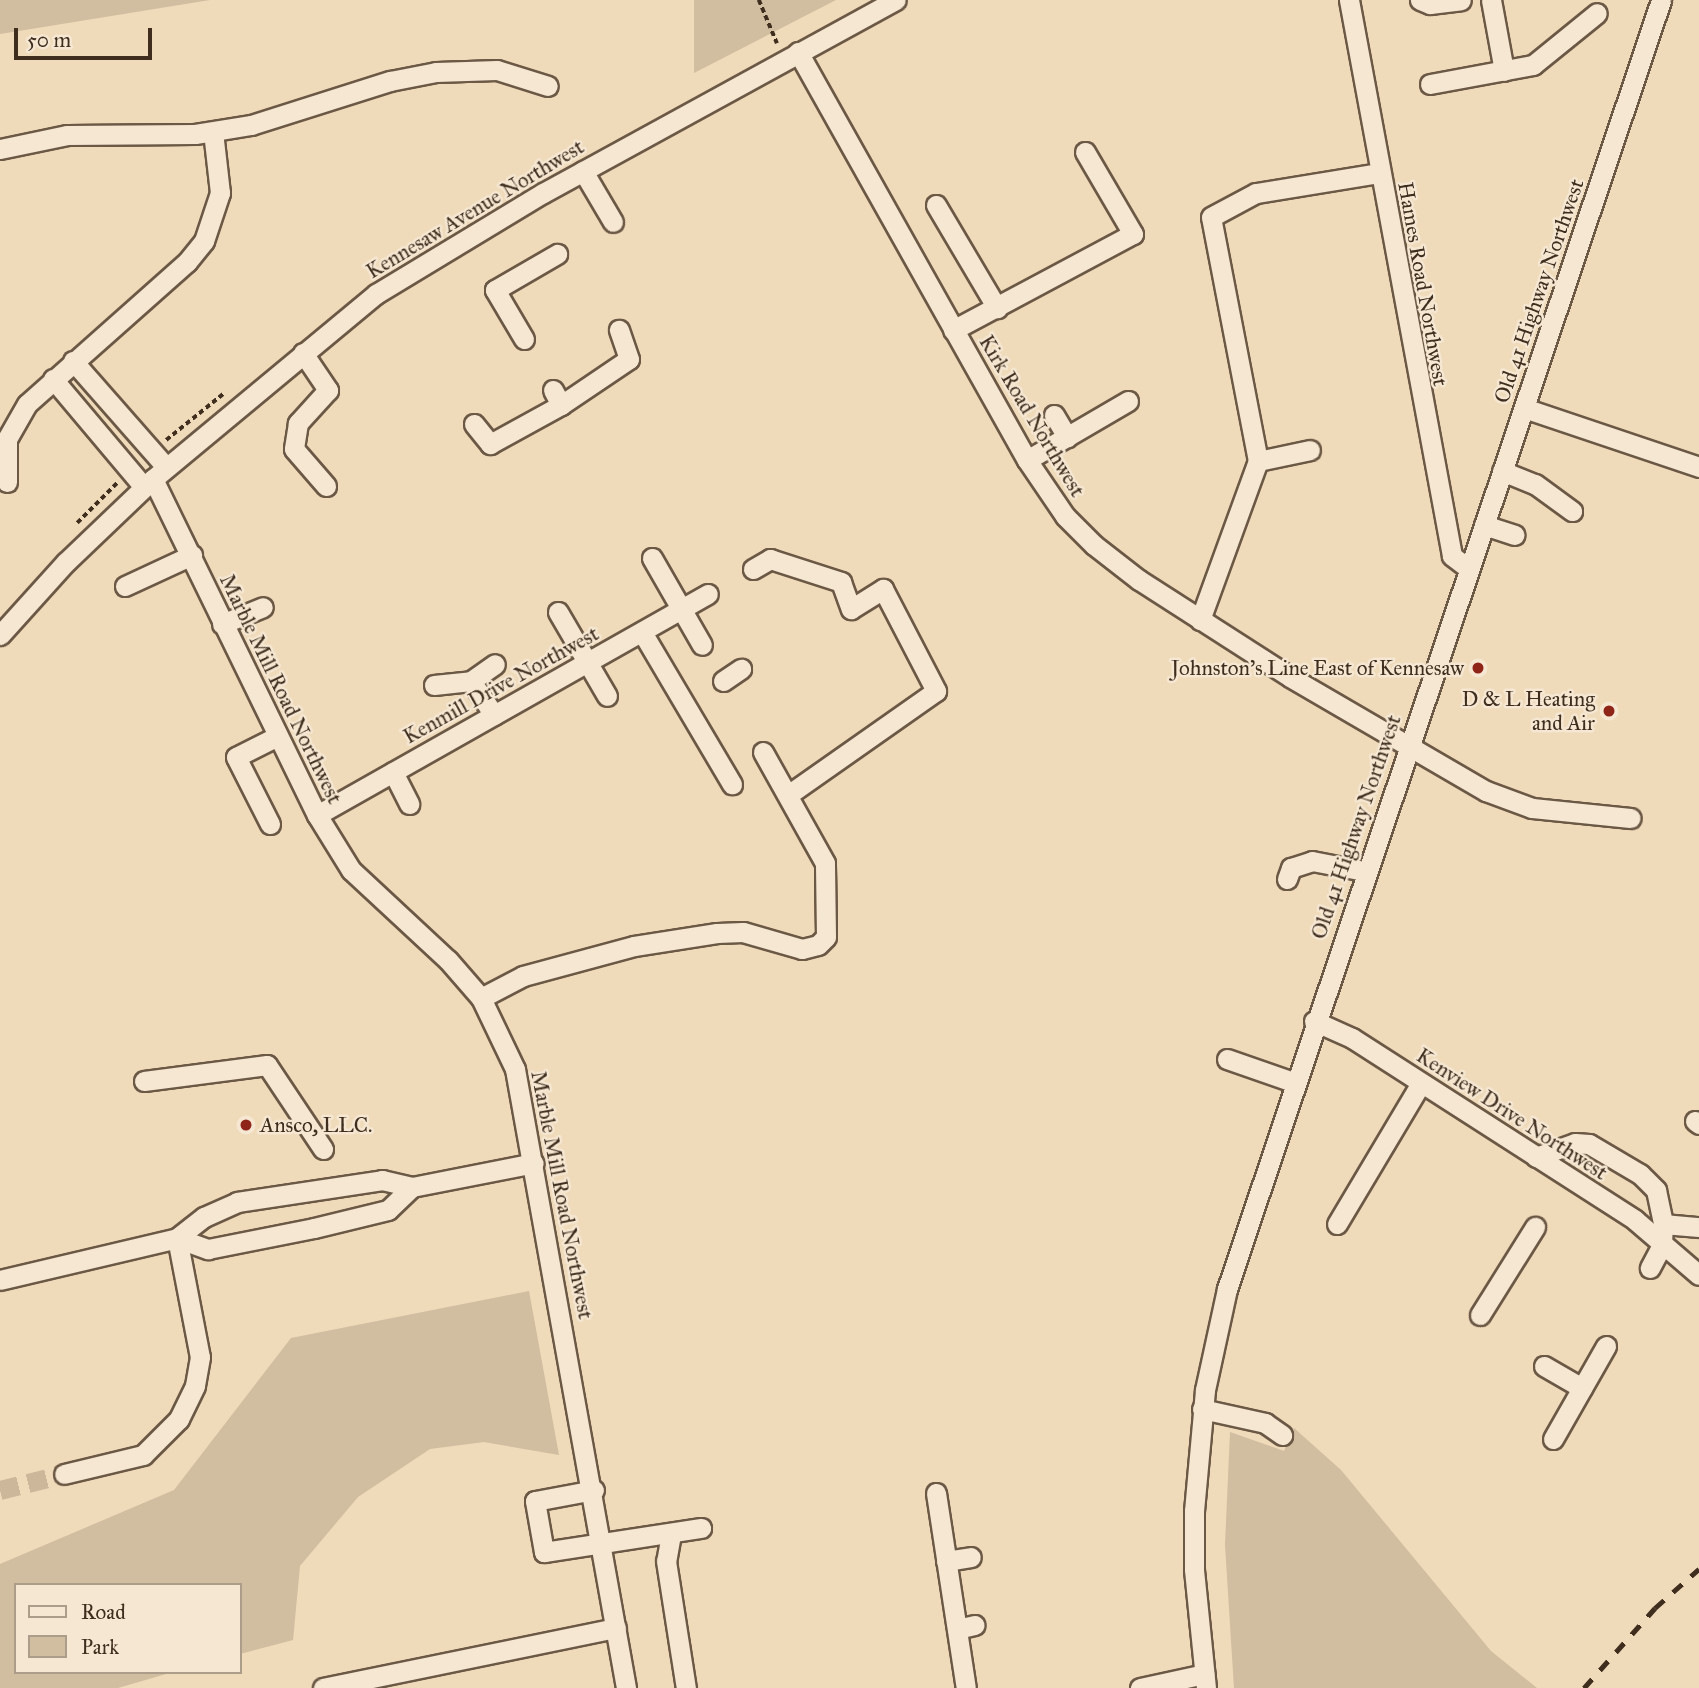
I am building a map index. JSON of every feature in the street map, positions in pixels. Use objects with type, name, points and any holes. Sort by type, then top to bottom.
[{"type":"street","name":"Kennesaw Avenue Northwest","points":[[0,635],[66,562],[154,478],[376,294],[439,252],[896,0]]},
{"type":"street","name":"Hames Road Northwest","points":[[1349,0],[1452,556],[1468,568]]},
{"type":"street","points":[[1420,0],[1430,4],[1461,0]]},
{"type":"street","points":[[1491,0],[1504,71]]},
{"type":"street","name":"Old 41 Highway Northwest","points":[[1205,1681],[1194,1569],[1202,1409],[1227,1289],[1364,871],[1661,0]]},
{"type":"street","points":[[1430,84],[1537,63],[1597,13]]},
{"type":"street","name":"Kirk Road Northwest","points":[[799,52],[1027,460],[1065,516],[1094,545],[1200,620],[1408,744],[1519,804],[1630,818]]},
{"type":"street","points":[[0,149],[67,135],[213,132],[279,119],[390,81],[436,72],[497,69],[548,86]]},
{"type":"street","points":[[7,482],[7,439],[14,420],[53,379],[187,262],[204,241],[220,193],[213,132]]},
{"type":"street","points":[[953,330],[1133,234],[1085,152]]},
{"type":"street","points":[[583,171],[613,222]]},
{"type":"street","points":[[1200,620],[1258,461],[1211,217],[1256,193],[1344,189],[1379,173]]},
{"type":"street","points":[[936,205],[997,308]]},
{"type":"street","points":[[524,339],[495,290],[557,254]]},
{"type":"street","points":[[474,424],[490,444],[557,398],[629,359],[619,330]]},
{"type":"street","points":[[303,353],[328,390],[298,424],[294,449],[326,486]]},
{"type":"street","points":[[74,361],[154,478]]},
{"type":"street","points":[[53,379],[154,478]]},
{"type":"street","points":[[1027,460],[1128,401]]},
{"type":"street","points":[[1524,408],[1699,467]]},
{"type":"street","points":[[1054,415],[1067,437]]},
{"type":"street","points":[[1258,461],[1310,450]]},
{"type":"street","points":[[1502,471],[1535,484],[1572,511]]},
{"type":"street","name":"Marble Mill Road Northwest","points":[[154,478],[276,737],[317,815],[351,870],[448,960],[481,998],[515,1069],[594,1490],[626,1688]]},
{"type":"street","points":[[1484,525],[1514,536]]},
{"type":"street","points":[[125,586],[192,555]]},
{"type":"street","points":[[652,558],[702,645]]},
{"type":"street","points":[[753,569],[770,559],[841,582],[851,609],[883,589],[936,691],[788,795]]},
{"type":"street","name":"Kenmill Drive Northwest","points":[[317,815],[708,594]]},
{"type":"street","points":[[222,624],[263,607]]},
{"type":"street","points":[[558,612],[607,696]]},
{"type":"street","points":[[642,632],[659,667],[720,757],[733,783]]},
{"type":"street","points":[[434,685],[471,681],[495,664]]},
{"type":"street","points":[[723,681],[741,669]]},
{"type":"street","points":[[471,681],[494,715]]},
{"type":"street","points":[[270,824],[236,757],[276,737]]},
{"type":"street","points":[[481,998],[523,976],[676,940],[743,932],[802,948],[818,945],[826,937],[825,863],[763,752]]},
{"type":"street","points":[[393,772],[409,804]]},
{"type":"street","points":[[1287,879],[1291,868],[1312,861],[1364,871]]},
{"type":"street","name":"Kenview Drive Northwest","points":[[1314,1021],[1352,1038],[1635,1220],[1669,1252],[1699,1275]]},
{"type":"street","points":[[1227,1059],[1293,1082]]},
{"type":"street","points":[[144,1081],[267,1065],[323,1149]]},
{"type":"street","points":[[1337,1224],[1422,1083]]},
{"type":"street","points":[[1536,1157],[1576,1143],[1589,1144],[1640,1174],[1656,1190],[1669,1252],[1650,1268]]},
{"type":"street","points":[[0,1280],[177,1238],[204,1217],[237,1202],[382,1180],[412,1187],[534,1163]]},
{"type":"street","points":[[177,1238],[208,1249],[314,1228],[388,1210],[412,1187]]},
{"type":"street","points":[[1663,1224],[1699,1227]]},
{"type":"street","points":[[1480,1315],[1535,1227]]},
{"type":"street","points":[[64,1474],[143,1455],[162,1440],[190,1397],[201,1357],[177,1238]]},
{"type":"street","points":[[1553,1439],[1606,1346]]},
{"type":"street","points":[[1544,1366],[1582,1388]]},
{"type":"street","points":[[1202,1409],[1265,1423],[1282,1435]]},
{"type":"street","points":[[594,1490],[535,1501],[544,1552],[602,1541],[701,1528]]},
{"type":"street","points":[[936,1493],[946,1561],[966,1627],[966,1688]]},
{"type":"street","points":[[671,1534],[666,1561],[686,1688]]},
{"type":"street","points":[[946,1561],[971,1558]]},
{"type":"street","points":[[323,1688],[616,1628]]},
{"type":"street","points":[[1140,1688],[1205,1681]]},
{"type":"path","points":[[759,0],[778,45]]},
{"type":"green space","points":[[0,0],[210,0],[0,34]]},
{"type":"green space","points":[[694,0],[836,0],[694,73]]},
{"type":"green space","points":[[529,1291],[559,1455],[484,1442],[430,1449],[358,1497],[300,1566],[293,1640],[242,1653],[242,1583],[14,1583],[14,1674],[166,1674],[118,1688],[0,1688],[0,1564],[174,1490],[291,1338]]},
{"type":"green space","points":[[1294,1428],[1341,1470],[1491,1651],[1537,1688],[1234,1688],[1225,1545],[1230,1432],[1284,1451]]},
{"type":"tunnel","points":[[0,1490],[64,1474]]},
{"type":"railway","points":[[1584,1688],[1655,1608],[1699,1569]]},
{"type":"place","name":"Johnston's Line East of Kennesaw","points":[[1478,668]]},
{"type":"place","name":"D & L Heating and Air","points":[[1609,711]]},
{"type":"place","name":"Ansco, LLC.","points":[[246,1125]]}]
